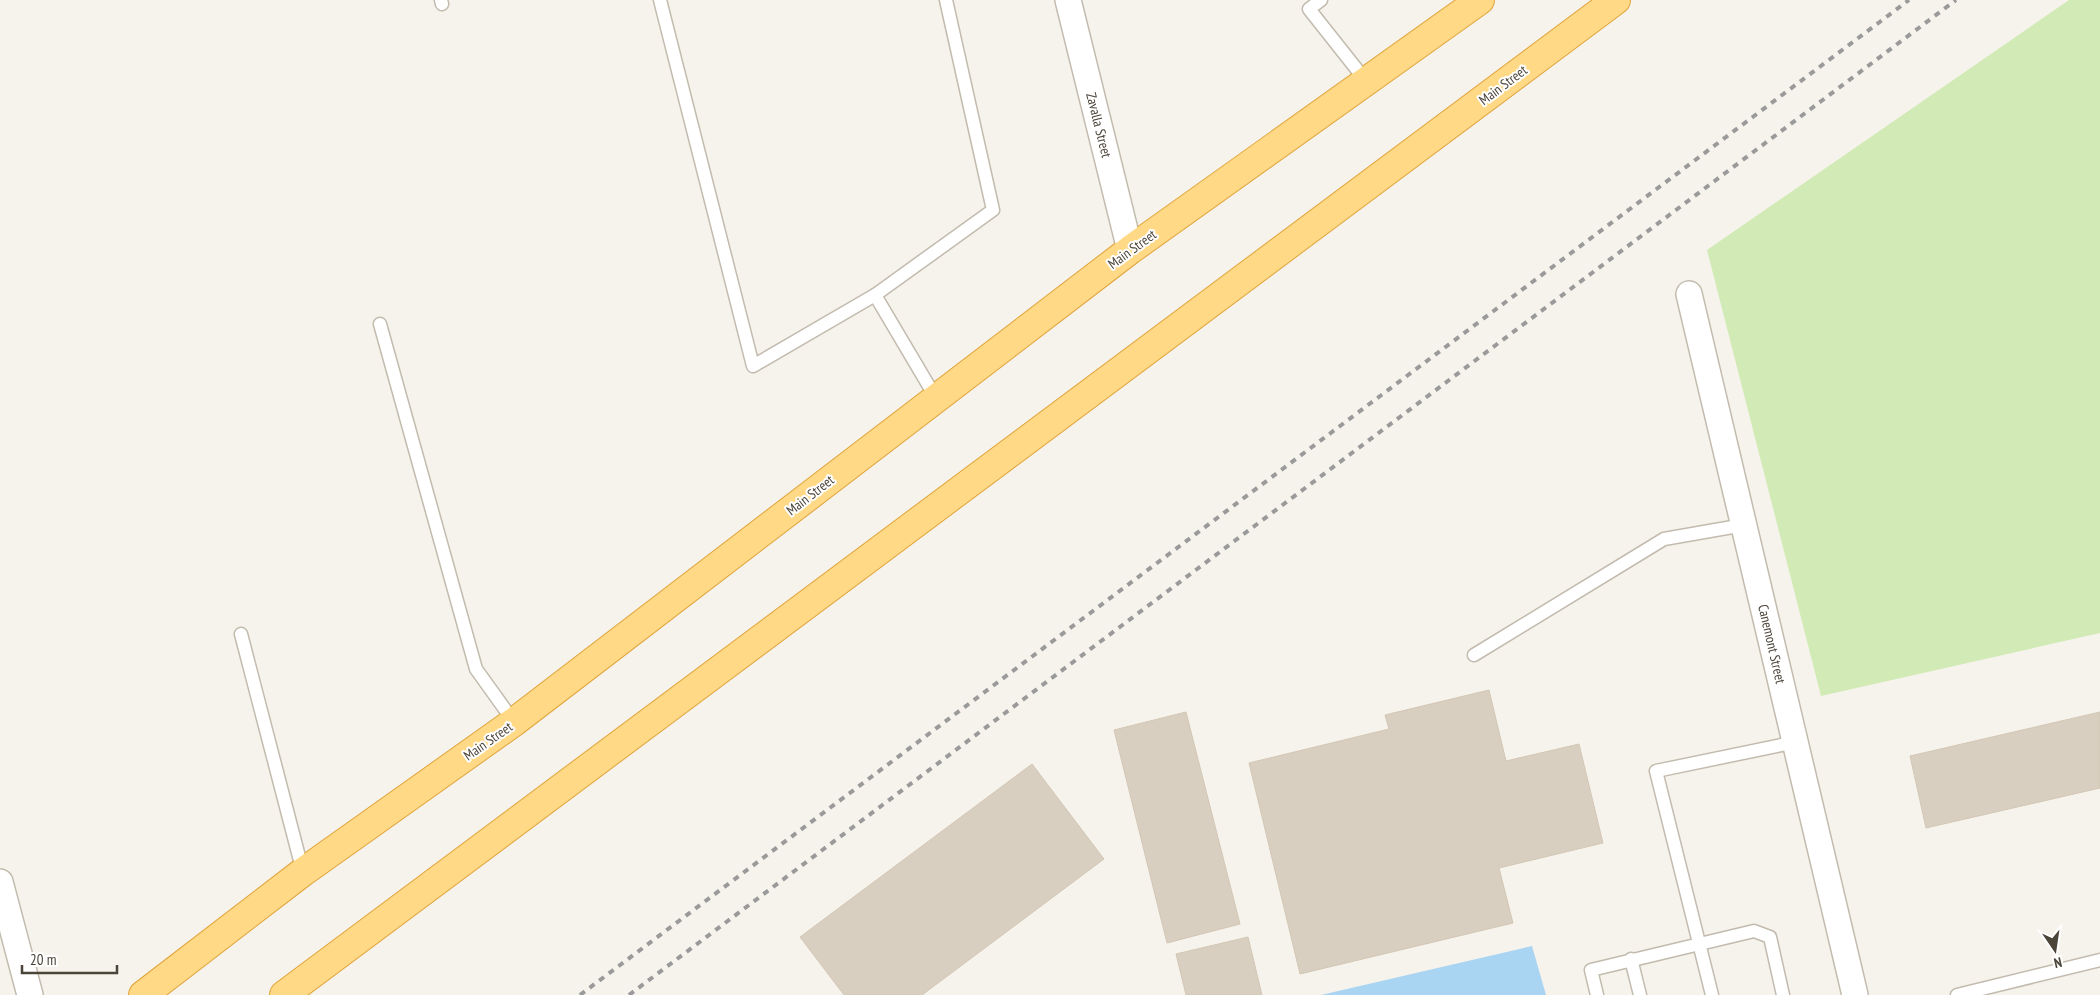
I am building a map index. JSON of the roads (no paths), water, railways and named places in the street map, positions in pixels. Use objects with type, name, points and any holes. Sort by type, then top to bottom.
[{"type":"highway","name":"Main Street","points":[[143,995],[303,872],[514,722],[1130,250],[1480,0]]},
{"type":"highway","name":"Main Street","points":[[284,995],[1616,0]]},
{"type":"street","name":"Zavalla Street","points":[[1068,0],[1130,250]]},
{"type":"street","name":"Canemont Street","points":[[1689,294],[1855,995]]},
{"type":"street","points":[[0,882],[30,995]]},
{"type":"lane","points":[[660,0],[753,366],[875,295],[993,210],[946,0]]},
{"type":"lane","points":[[1321,0],[1309,10],[1366,81]]},
{"type":"lane","points":[[875,295],[936,398]]},
{"type":"lane","points":[[380,324],[476,669],[514,722]]},
{"type":"lane","points":[[1474,655],[1664,539],[1744,524]]},
{"type":"lane","points":[[241,634],[303,872]]},
{"type":"lane","points":[[1712,995],[1656,771],[1796,742]]},
{"type":"lane","points":[[1597,995],[1591,970],[1754,931],[1770,937],[1783,995]]},
{"type":"lane","points":[[1631,960],[1640,995]]},
{"type":"lane","points":[[1957,995],[2100,960]]},
{"type":"water","points":[[1532,946],[1546,995],[1321,995]]},
{"type":"railway","points":[[580,995],[1909,0]]},
{"type":"railway","points":[[629,995],[1956,0]]}]
